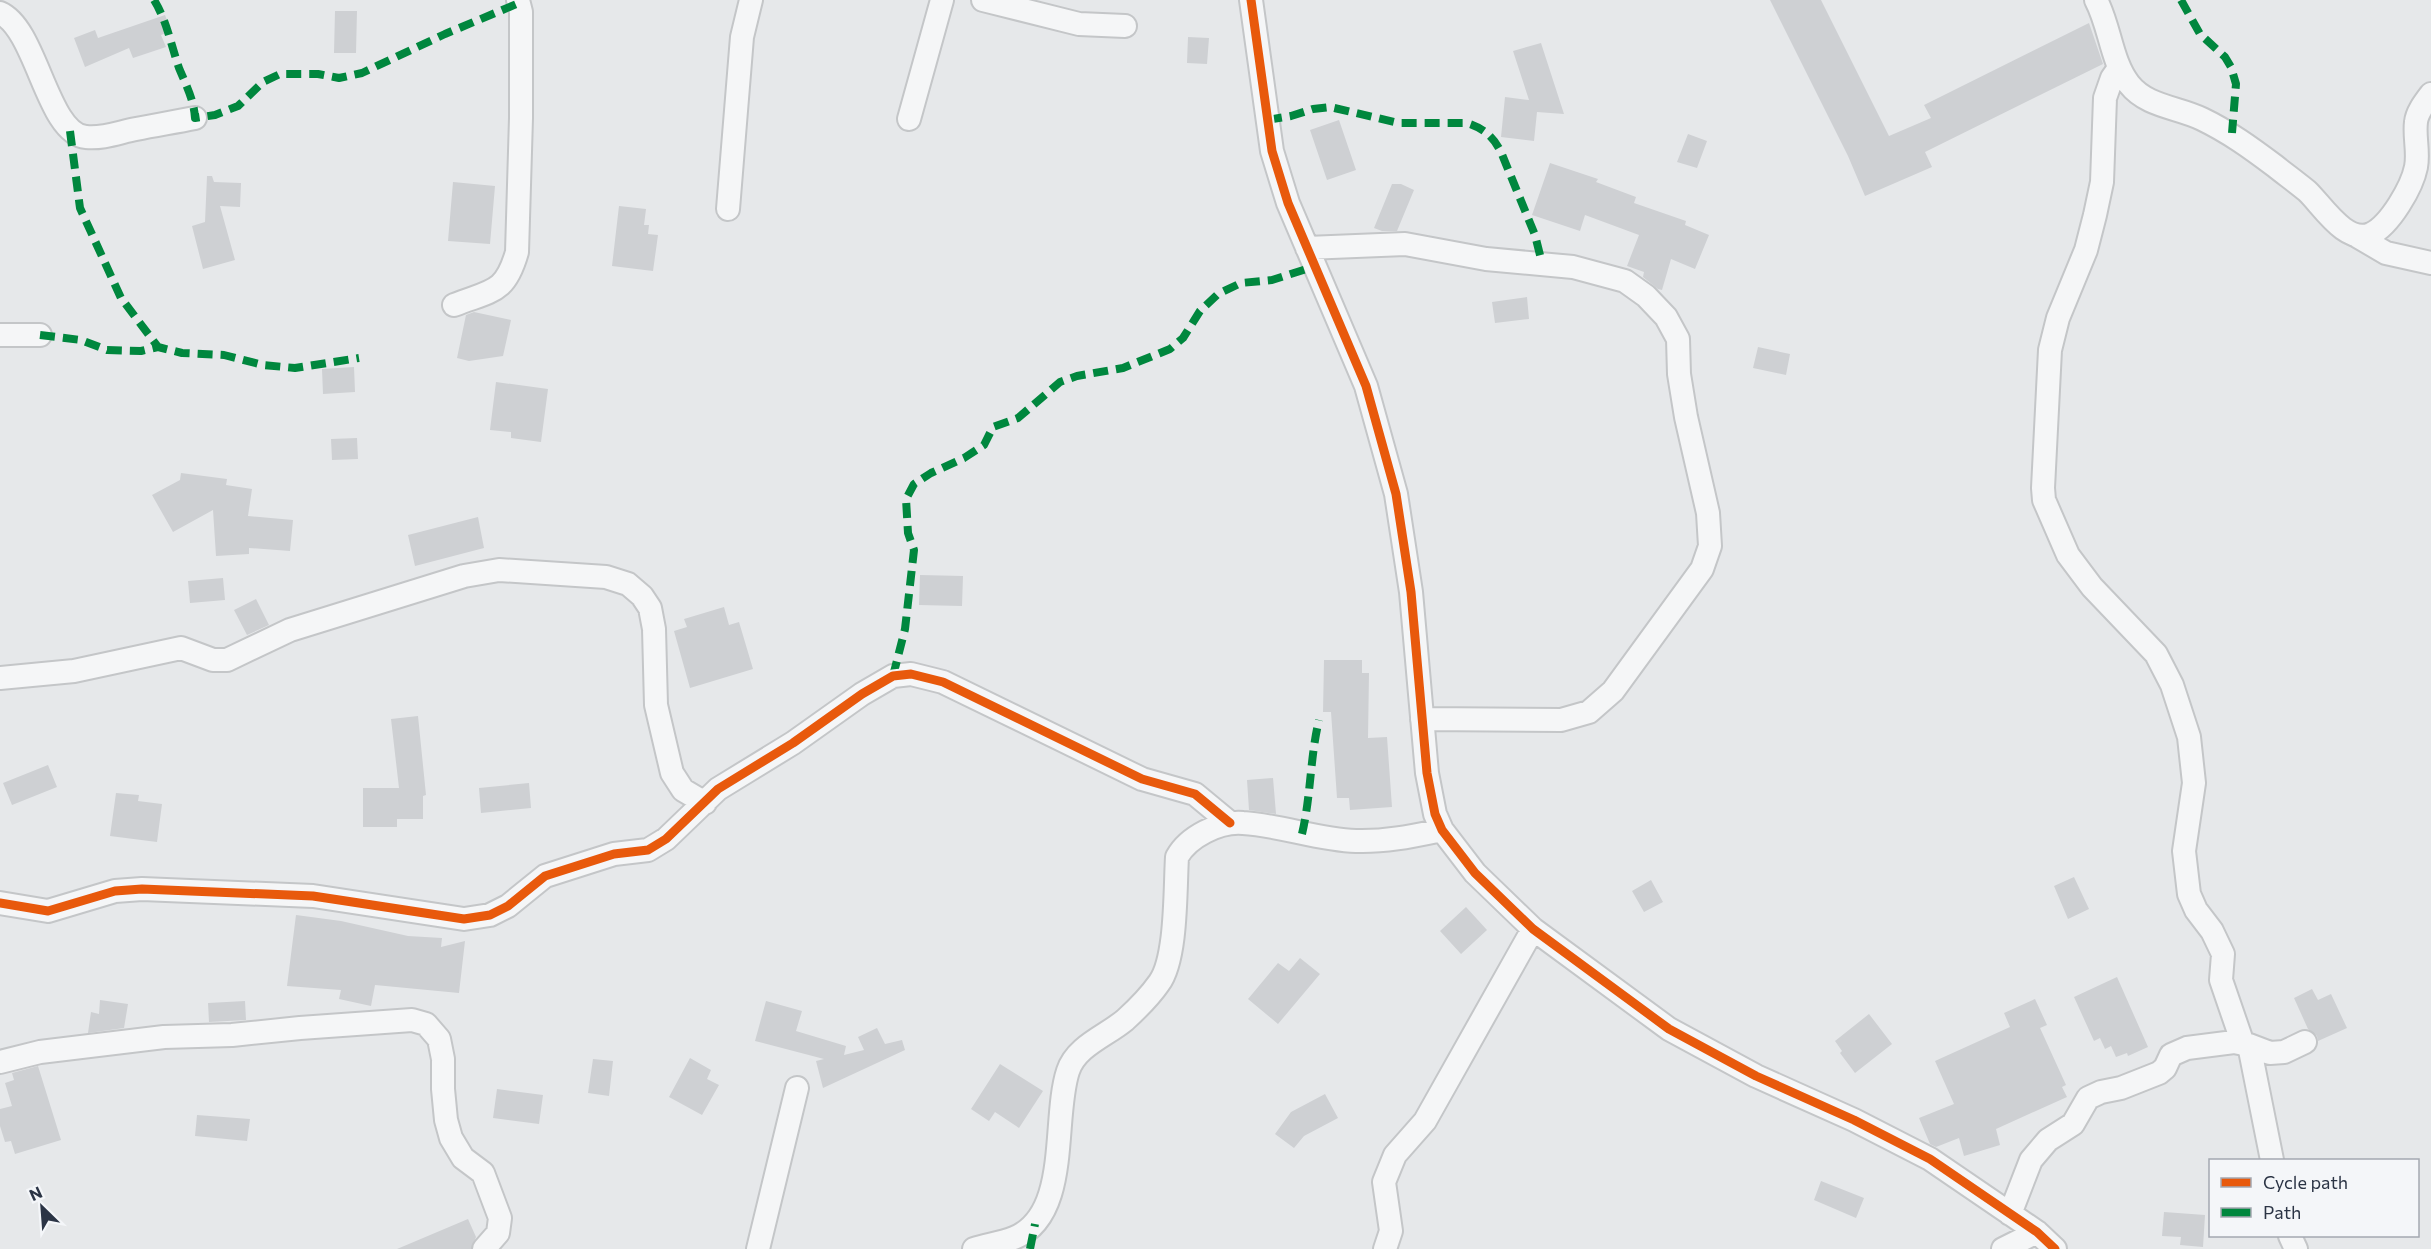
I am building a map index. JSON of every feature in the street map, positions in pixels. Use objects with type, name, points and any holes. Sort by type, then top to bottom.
[{"type":"street","points":[[728,209],[742,37],[751,0]]},
{"type":"street","points":[[909,119],[942,0]]},
{"type":"street","points":[[983,0],[1079,24],[1125,26]]},
{"type":"street","points":[[1251,0],[1272,151],[1288,203],[1366,386],[1396,494],[1411,592],[1429,784],[1435,814],[1442,830],[1475,873],[1533,929],[1669,1029],[1756,1076],[1854,1120],[1930,1159],[2037,1232],[2055,1249]]},
{"type":"street","points":[[2096,0],[2104,15],[2119,68],[2129,84],[2140,95],[2156,103],[2199,117],[2232,133],[2308,192],[2339,226],[2386,253],[2431,263]]},
{"type":"street","points":[[454,305],[500,287],[511,273],[517,252],[525,4]]},
{"type":"street","points":[[0,13],[16,25],[53,104],[70,131],[84,137],[101,137],[195,118]]},
{"type":"street","points":[[2119,68],[2112,78],[2105,98],[2102,182],[2095,215],[2086,250],[2058,318],[2050,350],[2043,494],[2068,555],[2091,587],[2156,654],[2172,685],[2189,737],[2194,783],[2184,851],[2189,894],[2223,954],[2221,980],[2246,1044],[2272,1159]]},
{"type":"street","points":[[2357,236],[2370,234],[2382,226],[2408,189],[2416,167],[2415,120],[2431,94]]},
{"type":"street","points":[[1307,248],[1405,244],[1486,259],[1574,267],[1625,281],[1646,296],[1666,317],[1678,339],[1679,374],[1686,417],[1708,513],[1710,546],[1702,569],[1613,691],[1589,712],[1562,720],[1422,719]]},
{"type":"street","points":[[0,335],[40,335]]},
{"type":"street","points":[[0,678],[74,671],[181,648],[213,660],[227,660],[290,630],[464,576],[499,570],[606,577],[628,584],[642,596],[650,608],[654,629],[656,705],[672,772],[683,790],[705,803]]},
{"type":"street","points":[[0,903],[48,911],[115,891],[142,890],[313,896],[464,919],[490,915],[508,906],[545,876],[614,854],[648,850],[666,839],[718,789],[793,743],[862,694],[893,676],[911,674],[943,682],[1142,779],[1195,794],[1230,824]]},
{"type":"street","points":[[974,1249],[1015,1238],[1035,1224],[1046,1208],[1057,1162],[1068,1071],[1076,1057],[1124,1020],[1160,982],[1167,966],[1172,943],[1177,858],[1182,848],[1206,832],[1230,824],[1243,823],[1354,841],[1392,840],[1442,830]]},
{"type":"street","points":[[1385,1249],[1391,1231],[1385,1176],[1395,1155],[1425,1121],[1533,929]]},
{"type":"street","points":[[0,1062],[40,1052],[164,1037],[232,1035],[412,1020],[426,1024],[439,1039],[443,1059],[446,1120],[451,1137],[463,1158],[483,1173],[500,1218],[498,1233],[484,1249]]},
{"type":"street","points":[[2010,1214],[2031,1160],[2048,1140],[2073,1124],[2088,1098],[2159,1073],[2165,1068],[2171,1055],[2187,1048],[2234,1042],[2270,1053],[2284,1052],[2306,1042]]},
{"type":"street","points":[[758,1249],[797,1088]]},
{"type":"street","points":[[2003,1249],[2037,1232]]},
{"type":"building","points":[[1770,0],[1821,0],[1889,136],[1931,118],[1924,105],[2089,23],[2103,64],[1925,152],[1932,167],[1865,196],[1848,156]]},
{"type":"building","points":[[335,11],[357,11],[356,53],[334,53]]},
{"type":"building","points":[[165,15],[171,31],[161,35],[166,47],[133,58],[129,48],[85,67],[74,38],[95,30],[98,38]]},
{"type":"building","points":[[1188,37],[1209,38],[1207,64],[1187,63]]},
{"type":"building","points":[[1541,43],[1564,114],[1537,112],[1534,141],[1501,137],[1505,97],[1529,100],[1513,51]]},
{"type":"building","points":[[1339,120],[1356,170],[1327,180],[1310,130]]},
{"type":"building","points":[[1688,134],[1707,141],[1697,168],[1677,162]]},
{"type":"building","points":[[1550,163],[1598,179],[1596,182],[1636,197],[1634,203],[1686,221],[1685,225],[1709,235],[1695,269],[1671,259],[1662,290],[1658,289],[1643,277],[1644,272],[1627,266],[1639,235],[1585,215],[1580,231],[1532,215]]},
{"type":"building","points":[[207,176],[212,176],[214,182],[241,183],[240,207],[220,206],[235,260],[203,269],[192,226],[205,222]]},
{"type":"building","points":[[453,182],[495,186],[490,244],[448,241]]},
{"type":"building","points":[[1392,184],[1401,184],[1414,190],[1397,231],[1382,231],[1374,228]]},
{"type":"building","points":[[619,206],[646,209],[644,225],[649,225],[648,234],[658,235],[653,271],[612,266]]},
{"type":"building","points":[[1527,297],[1529,319],[1495,323],[1492,302]]},
{"type":"building","points":[[474,312],[511,320],[503,356],[469,361],[457,358],[466,315]]},
{"type":"building","points":[[1758,347],[1790,354],[1786,375],[1753,368]]},
{"type":"building","points":[[354,367],[355,392],[323,394],[322,369]]},
{"type":"building","points":[[496,382],[548,389],[541,442],[511,438],[511,432],[490,430]]},
{"type":"building","points":[[357,438],[358,459],[332,460],[331,439]]},
{"type":"building","points":[[181,473],[227,479],[226,485],[252,489],[248,516],[293,520],[290,551],[249,548],[249,554],[216,556],[213,510],[173,532],[152,495],[180,480]]},
{"type":"building","points":[[478,517],[484,548],[415,566],[408,535]]},
{"type":"building","points":[[920,575],[963,576],[962,606],[919,605]]},
{"type":"building","points":[[223,578],[225,600],[190,603],[188,581]]},
{"type":"building","points":[[256,599],[269,625],[247,635],[234,610]]},
{"type":"building","points":[[724,607],[729,625],[739,622],[753,669],[690,688],[674,631],[687,627],[684,619]]},
{"type":"building","points":[[1324,660],[1362,660],[1362,673],[1369,673],[1368,738],[1387,737],[1392,807],[1350,810],[1349,798],[1337,798],[1331,712],[1323,712]]},
{"type":"building","points":[[418,716],[426,795],[423,796],[423,819],[397,819],[397,827],[363,827],[363,788],[399,788],[391,719]]},
{"type":"building","points":[[48,765],[57,787],[12,805],[3,783]]},
{"type":"building","points":[[1273,778],[1276,814],[1249,810],[1247,780]]},
{"type":"building","points":[[529,783],[531,808],[481,813],[479,788]]},
{"type":"building","points":[[116,793],[139,795],[138,801],[162,804],[157,842],[110,836]]},
{"type":"building","points":[[2074,877],[2089,909],[2068,919],[2054,886]]},
{"type":"building","points":[[1651,880],[1663,902],[1644,912],[1632,891]]},
{"type":"building","points":[[1466,907],[1487,930],[1461,954],[1440,931]]},
{"type":"building","points":[[296,915],[341,921],[408,936],[442,938],[441,947],[465,941],[459,993],[375,985],[371,1006],[339,999],[341,990],[287,986]]},
{"type":"building","points":[[1300,958],[1320,974],[1278,1024],[1248,999],[1278,963],[1289,971]]},
{"type":"building","points":[[2117,977],[2148,1047],[2128,1056],[2127,1053],[2116,1057],[2111,1046],[2105,1049],[2100,1038],[2094,1041],[2074,997]]},
{"type":"building","points":[[2312,989],[2318,1000],[2331,994],[2347,1028],[2318,1041],[2317,1036],[2308,1029],[2294,998]]},
{"type":"building","points":[[2035,999],[2047,1025],[2040,1028],[2066,1085],[2062,1087],[2067,1097],[1996,1129],[2000,1145],[1964,1156],[1959,1138],[1936,1147],[1930,1144],[1919,1118],[1954,1104],[1935,1061],[2010,1027],[2004,1013]]},
{"type":"building","points":[[100,1000],[128,1004],[124,1028],[88,1033],[91,1012],[99,1014]]},
{"type":"building","points":[[245,1001],[246,1020],[209,1022],[208,1003]]},
{"type":"building","points":[[766,1001],[802,1011],[796,1031],[846,1046],[844,1055],[864,1050],[858,1037],[877,1028],[885,1044],[902,1040],[905,1050],[823,1088],[816,1061],[824,1059],[755,1041]]},
{"type":"building","points":[[1869,1014],[1892,1044],[1855,1073],[1840,1053],[1842,1051],[1835,1041]]},
{"type":"building","points":[[690,1058],[711,1070],[707,1079],[719,1085],[702,1115],[669,1097]]},
{"type":"building","points":[[593,1059],[613,1061],[609,1096],[588,1093]]},
{"type":"building","points":[[1000,1064],[1043,1091],[1019,1128],[995,1112],[989,1121],[971,1109]]},
{"type":"building","points":[[38,1066],[61,1140],[15,1154],[11,1141],[5,1142],[0,1126],[0,1109],[12,1106],[5,1083],[14,1080],[12,1073]]},
{"type":"building","points":[[497,1089],[543,1095],[539,1124],[493,1118]]},
{"type":"building","points":[[1325,1094],[1338,1118],[1304,1136],[1294,1148],[1275,1134],[1291,1112]]},
{"type":"building","points":[[197,1115],[250,1119],[247,1141],[195,1136]]},
{"type":"building","points":[[1821,1181],[1864,1198],[1856,1218],[1814,1200]]},
{"type":"building","points":[[2164,1212],[2205,1215],[2203,1247],[2180,1245],[2181,1237],[2162,1236]]},
{"type":"building","points":[[468,1219],[476,1237],[471,1249],[397,1249]]},
{"type":"marked path","points":[[154,0],[166,25],[193,105],[195,118],[215,115],[238,106],[263,82],[280,74],[318,74],[339,78],[362,73],[445,34],[519,3]]},
{"type":"marked path","points":[[2181,0],[2200,34],[2225,57],[2231,67],[2236,84],[2232,133]]},
{"type":"marked path","points":[[1267,120],[1330,107],[1399,123],[1467,123],[1478,127],[1495,141],[1501,152],[1535,235],[1542,263]]},
{"type":"marked path","points":[[70,131],[80,208],[121,298],[158,347]]},
{"type":"marked path","points":[[893,676],[905,629],[914,550],[908,533],[906,499],[914,484],[984,445],[993,427],[1018,418],[1060,382],[1077,376],[1123,368],[1170,349],[1183,338],[1200,311],[1218,294],[1241,283],[1272,280],[1316,266]]},
{"type":"marked path","points":[[40,335],[81,340],[107,350],[141,351],[158,347],[182,353],[224,355],[263,365],[295,368],[359,358]]},
{"type":"marked path","points":[[1302,834],[1319,720]]},
{"type":"marked path","points":[[1030,1249],[1035,1224]]},
{"type":"cycle path","points":[[1251,0],[1272,151],[1288,203],[1366,386],[1396,494],[1411,592],[1427,773],[1435,814],[1442,830],[1475,873],[1533,929],[1669,1029],[1756,1076],[1854,1120],[1930,1159],[2037,1232],[2055,1249]]},
{"type":"cycle path","points":[[0,903],[48,911],[115,891],[142,889],[313,896],[464,919],[490,915],[508,906],[545,876],[614,854],[648,850],[666,839],[718,789],[793,743],[862,694],[893,676],[911,674],[943,682],[1142,779],[1195,794],[1230,823]]}]
